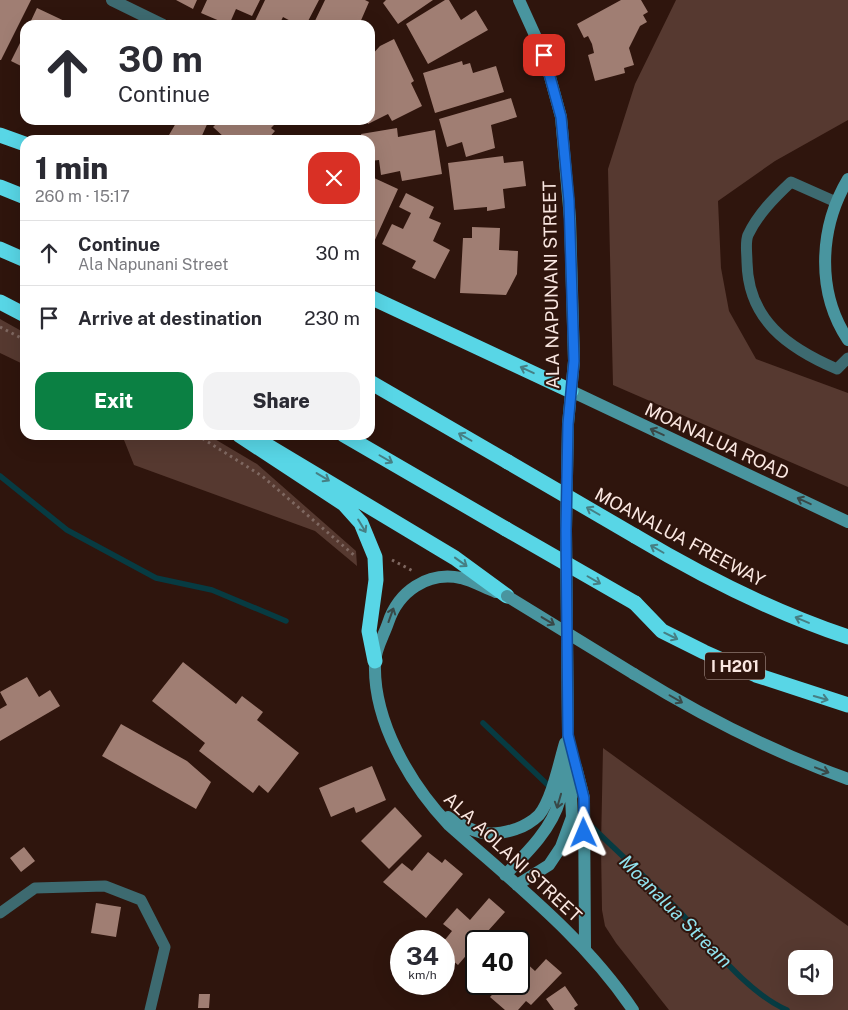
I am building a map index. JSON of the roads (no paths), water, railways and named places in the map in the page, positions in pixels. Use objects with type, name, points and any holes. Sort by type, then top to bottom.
[{"type":"highway","points":[[0,136],[20,142]]},
{"type":"highway","points":[[0,187],[20,195]]},
{"type":"highway","points":[[0,249],[20,258]]},
{"type":"highway","points":[[375,299],[571,391]]},
{"type":"highway","points":[[0,302],[20,312]]},
{"type":"highway","name":"MOANALUA FREEWAY","points":[[375,385],[635,536],[723,584],[818,627],[848,637]]},
{"type":"highway","points":[[247,440],[344,504],[361,522],[375,557],[376,580],[369,630],[375,661]]},
{"type":"highway","points":[[258,440],[456,558],[506,596]]},
{"type":"highway","name":"I H201","points":[[353,440],[635,603],[662,631],[756,676],[848,706]]},
{"type":"street","points":[[112,0],[153,20]]},
{"type":"street","name":"ALA NAPUNANI STREET","points":[[517,885],[543,870],[561,847],[572,818],[568,735],[566,530],[568,424],[574,361],[564,139],[554,88],[544,55],[519,0]]},
{"type":"street","points":[[848,179],[836,202],[826,242],[825,268],[831,304],[848,340]]},
{"type":"street","name":"MOANALUA ROAD","points":[[571,391],[848,522]]},
{"type":"street","points":[[375,661],[393,608],[410,589],[423,581],[444,576],[462,578],[506,596],[673,698],[735,731],[799,761],[848,779]]},
{"type":"street","name":"ALA AOLANI STREET","points":[[375,661],[377,688],[394,746],[406,771],[433,809],[565,927],[585,949],[633,1010]]},
{"type":"street","points":[[433,809],[472,831],[495,835],[519,828],[539,814],[548,796],[568,735]]},
{"type":"street","points":[[506,875],[527,852],[551,819],[561,798],[568,735]]},
{"type":"street","points":[[568,735],[584,798],[585,949]]},
{"type":"lane","points":[[836,202],[791,182],[767,204],[747,237],[748,282],[765,321],[807,356],[837,368],[848,358]]},
{"type":"lane","points":[[0,913],[35,888],[105,886],[142,900],[165,947],[150,1010]]},
{"type":"waterway","name":"Moanalua Stream","points":[[0,476],[67,530],[156,578],[212,590],[286,621]]},
{"type":"waterway","name":"Moanalua Stream","points":[[483,723],[551,788]]},
{"type":"waterway","name":"Moanalua Stream","points":[[587,822],[678,910],[743,979],[772,1002],[787,1010]]}]
